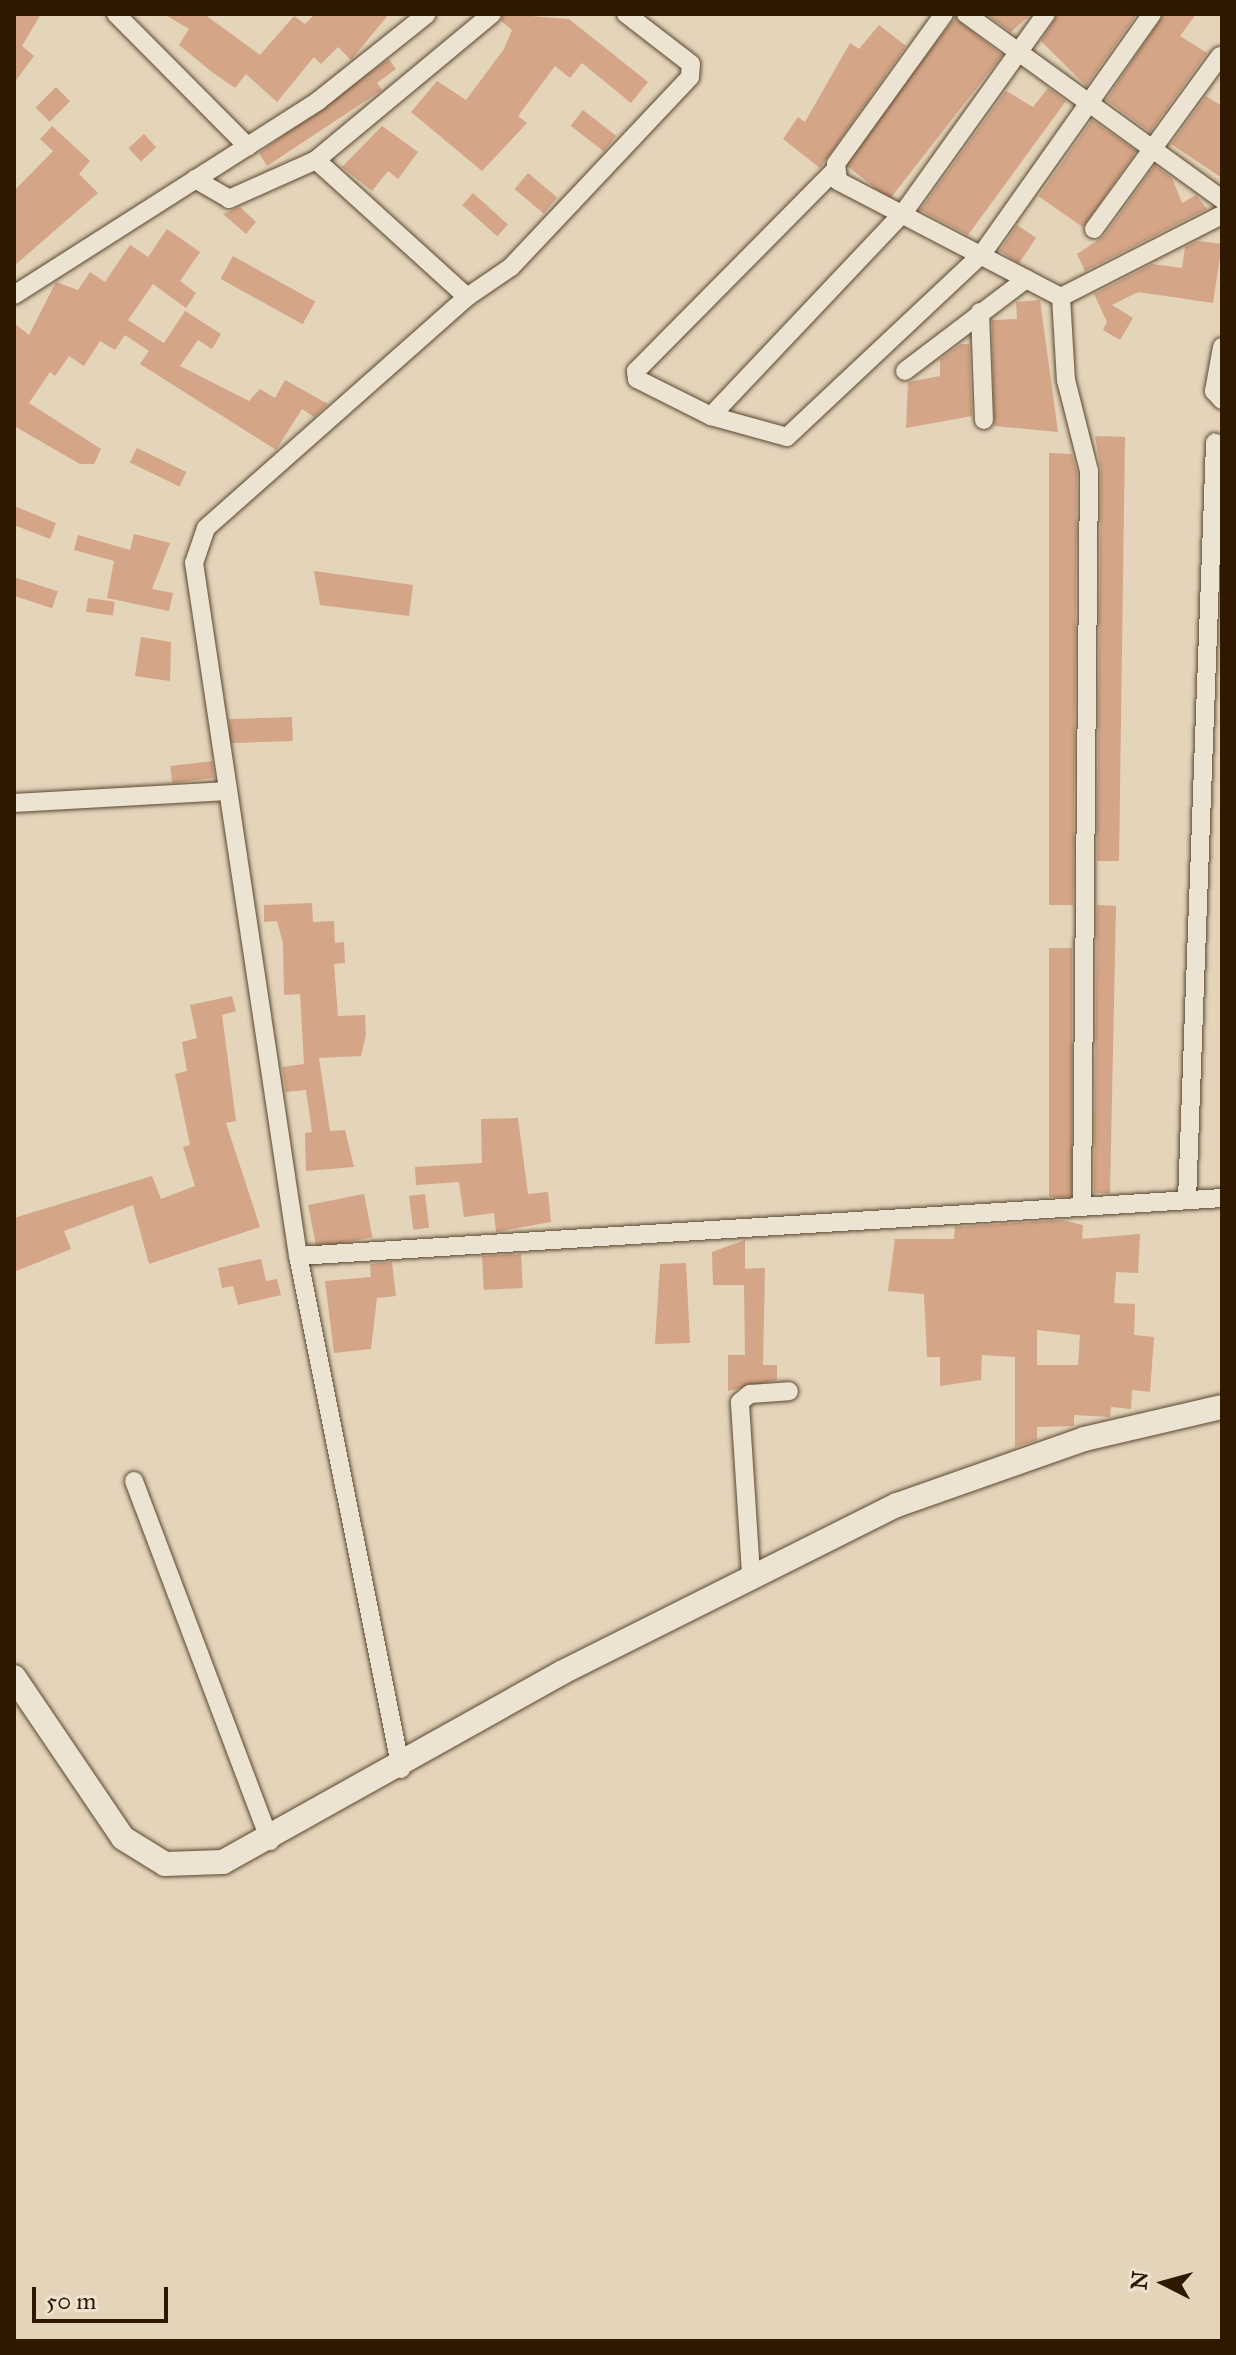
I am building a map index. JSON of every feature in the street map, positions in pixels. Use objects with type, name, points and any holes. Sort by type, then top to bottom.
[{"type":"main road","points":[[15,1679],[123,1838],[142,1853],[193,1867],[270,1841],[751,1574],[897,1505],[1084,1439],[1222,1407]]},
{"type":"street","points":[[116,14],[248,147]]},
{"type":"street","points":[[14,295],[248,147],[387,51],[427,14]]},
{"type":"street","points":[[195,179],[229,199],[316,160],[492,14]]},
{"type":"street","points":[[401,1769],[298,1256],[194,581],[198,545],[206,528],[467,297],[511,267],[690,77],[691,64],[626,14]]},
{"type":"street","points":[[944,14],[835,170],[636,371],[644,385],[711,416],[787,437],[982,254],[1089,98],[1152,14]]},
{"type":"street","points":[[966,14],[1156,146],[1222,199]]},
{"type":"street","points":[[711,416],[904,212],[1046,14]]},
{"type":"street","points":[[1094,229],[1220,56]]},
{"type":"street","points":[[316,160],[467,297]]},
{"type":"street","points":[[835,170],[838,181],[904,212],[1061,297]]},
{"type":"street","points":[[1061,297],[1222,215]]},
{"type":"street","points":[[905,371],[1026,279]]},
{"type":"street","points":[[1061,297],[1066,380],[1089,471],[1082,1205]]},
{"type":"street","points":[[980,312],[984,420]]},
{"type":"street","points":[[1222,347],[1214,391],[1222,400]]},
{"type":"street","points":[[1187,1200],[1215,443]]},
{"type":"street","points":[[14,803],[228,791]]},
{"type":"street","points":[[298,1256],[1222,1198]]},
{"type":"street","points":[[751,1574],[740,1402],[750,1394],[789,1391]]},
{"type":"street","points":[[134,1481],[270,1841]]},
{"type":"building","points":[[14,14],[41,14],[22,46],[34,56],[14,83]]},
{"type":"building","points":[[164,14],[204,14],[260,55],[294,16],[305,24],[315,14],[389,14],[351,60],[338,47],[321,64],[314,57],[277,102],[246,74],[235,88],[212,72],[179,45],[189,29]]},
{"type":"building","points":[[504,14],[569,19],[648,82],[631,103],[582,63],[570,78],[555,66],[518,116],[527,123],[482,171],[411,112],[437,81],[466,100],[504,49],[512,30],[501,21]]},
{"type":"building","points":[[986,14],[1031,14],[1011,32]]},
{"type":"building","points":[[1058,14],[1137,14],[1086,86],[1041,41]]},
{"type":"building","points":[[1164,14],[1196,14],[1180,36],[1207,53],[1150,132],[1106,100]]},
{"type":"building","points":[[955,18],[1002,55],[890,199],[842,162]]},
{"type":"building","points":[[879,25],[906,46],[820,168],[783,139],[798,117],[805,122],[850,43],[859,49]]},
{"type":"building","points":[[389,59],[396,69],[377,83],[382,90],[267,166],[259,153]]},
{"type":"building","points":[[56,87],[70,101],[50,122],[35,108]]},
{"type":"building","points":[[1048,88],[1066,101],[968,235],[920,210],[1006,91],[1033,107]]},
{"type":"building","points":[[1206,96],[1222,106],[1222,178],[1171,144]]},
{"type":"building","points":[[583,110],[616,136],[604,152],[571,126]]},
{"type":"building","points":[[1092,120],[1136,151],[1083,227],[1039,196]]},
{"type":"building","points":[[52,126],[90,161],[79,174],[98,193],[14,266],[14,191],[53,151],[40,139]]},
{"type":"building","points":[[382,126],[418,152],[398,179],[388,171],[372,191],[342,167]]},
{"type":"building","points":[[144,134],[156,147],[141,161],[129,148]]},
{"type":"building","points":[[1155,165],[1172,178],[1182,203],[1196,195],[1207,209],[1085,271],[1077,254],[1104,236]]},
{"type":"building","points":[[528,173],[557,197],[544,214],[515,189]]},
{"type":"building","points":[[473,193],[508,224],[497,236],[462,205]]},
{"type":"building","points":[[240,207],[256,222],[246,234],[223,214]]},
{"type":"building","points":[[1017,225],[1036,238],[1019,264],[1000,251]]},
{"type":"building","points":[[167,229],[200,252],[180,281],[196,293],[186,308],[153,284],[128,320],[164,343],[185,311],[221,334],[212,349],[198,340],[180,366],[249,401],[260,389],[275,398],[285,380],[328,404],[314,417],[302,409],[276,450],[140,364],[149,351],[125,335],[115,350],[100,341],[84,366],[69,356],[55,376],[50,372],[29,403],[101,449],[94,464],[80,464],[14,426],[14,323],[29,335],[56,282],[78,290],[90,272],[105,282],[130,245],[148,257]]},
{"type":"building","points":[[1198,241],[1222,244],[1213,303],[1138,292],[1112,305],[1133,318],[1120,340],[1103,330],[1107,322],[1094,294],[1152,264],[1182,268],[1185,247]]},
{"type":"building","points":[[233,256],[315,302],[303,324],[220,279]]},
{"type":"building","points":[[1040,300],[1058,432],[994,426],[992,320],[1017,319],[1016,302]]},
{"type":"building","points":[[961,344],[969,344],[972,416],[906,428],[908,382],[940,376],[940,359]]},
{"type":"building","points":[[1095,436],[1125,437],[1119,861],[1097,861],[1101,471]]},
{"type":"building","points":[[137,448],[186,472],[179,486],[130,462]]},
{"type":"building","points":[[1049,453],[1072,454],[1077,472],[1073,905],[1049,905]]},
{"type":"building","points":[[14,506],[56,523],[50,539],[14,525]]},
{"type":"building","points":[[134,534],[170,543],[152,589],[173,593],[169,611],[107,598],[114,561],[74,550],[78,535],[130,550]]},
{"type":"building","points":[[314,571],[413,585],[409,616],[320,605]]},
{"type":"building","points":[[14,577],[58,591],[52,608],[14,596]]},
{"type":"building","points":[[88,598],[115,602],[113,616],[86,612]]},
{"type":"building","points":[[141,637],[171,642],[170,681],[135,676]]},
{"type":"building","points":[[292,717],[293,741],[230,743],[229,719]]},
{"type":"building","points":[[212,761],[214,778],[172,783],[170,766]]},
{"type":"building","points":[[312,903],[313,922],[334,921],[335,943],[344,942],[345,963],[334,964],[338,1016],[365,1015],[366,1035],[361,1056],[319,1058],[330,1131],[345,1130],[354,1167],[306,1171],[305,1133],[312,1132],[306,1090],[286,1092],[282,1067],[304,1064],[300,994],[284,995],[283,943],[277,921],[264,922],[264,905]]},
{"type":"building","points":[[1097,905],[1116,906],[1110,1193],[1094,1193]]},
{"type":"building","points":[[1049,948],[1072,948],[1072,1197],[1049,1197]]},
{"type":"building","points":[[232,996],[236,1011],[222,1015],[236,1121],[226,1123],[260,1227],[149,1264],[133,1205],[64,1231],[71,1249],[14,1272],[14,1218],[152,1176],[161,1199],[195,1186],[183,1147],[190,1145],[175,1074],[187,1071],[182,1042],[197,1038],[190,1005]]},
{"type":"building","points":[[518,1118],[528,1194],[548,1192],[551,1222],[496,1232],[494,1213],[464,1217],[459,1182],[416,1185],[415,1167],[482,1163],[481,1119]]},
{"type":"building","points":[[364,1194],[372,1237],[316,1248],[308,1205]]},
{"type":"building","points":[[425,1194],[429,1228],[413,1230],[409,1196]]},
{"type":"building","points":[[1061,1220],[1083,1225],[1082,1239],[1140,1234],[1138,1273],[1116,1272],[1114,1303],[1135,1304],[1134,1335],[1154,1337],[1150,1392],[1132,1390],[1131,1409],[1111,1407],[1110,1417],[1074,1415],[1074,1426],[1037,1427],[1037,1440],[1015,1447],[1015,1357],[982,1355],[981,1380],[940,1386],[940,1357],[927,1357],[924,1294],[888,1291],[895,1239],[954,1239],[955,1227]],"holes":[[[1037,1330],[1080,1335],[1078,1365],[1037,1365]]]},
{"type":"building","points":[[745,1240],[745,1269],[765,1268],[763,1365],[777,1365],[777,1380],[728,1391],[728,1355],[745,1355],[744,1285],[713,1285],[712,1252]]},
{"type":"building","points":[[521,1254],[523,1288],[484,1290],[482,1256]]},
{"type":"building","points":[[261,1259],[266,1281],[277,1279],[281,1295],[238,1305],[233,1286],[222,1288],[218,1268]]},
{"type":"building","points":[[392,1262],[396,1296],[377,1298],[371,1349],[334,1353],[325,1281],[371,1277],[370,1264]]},
{"type":"building","points":[[686,1263],[690,1343],[655,1344],[660,1264]]}]
